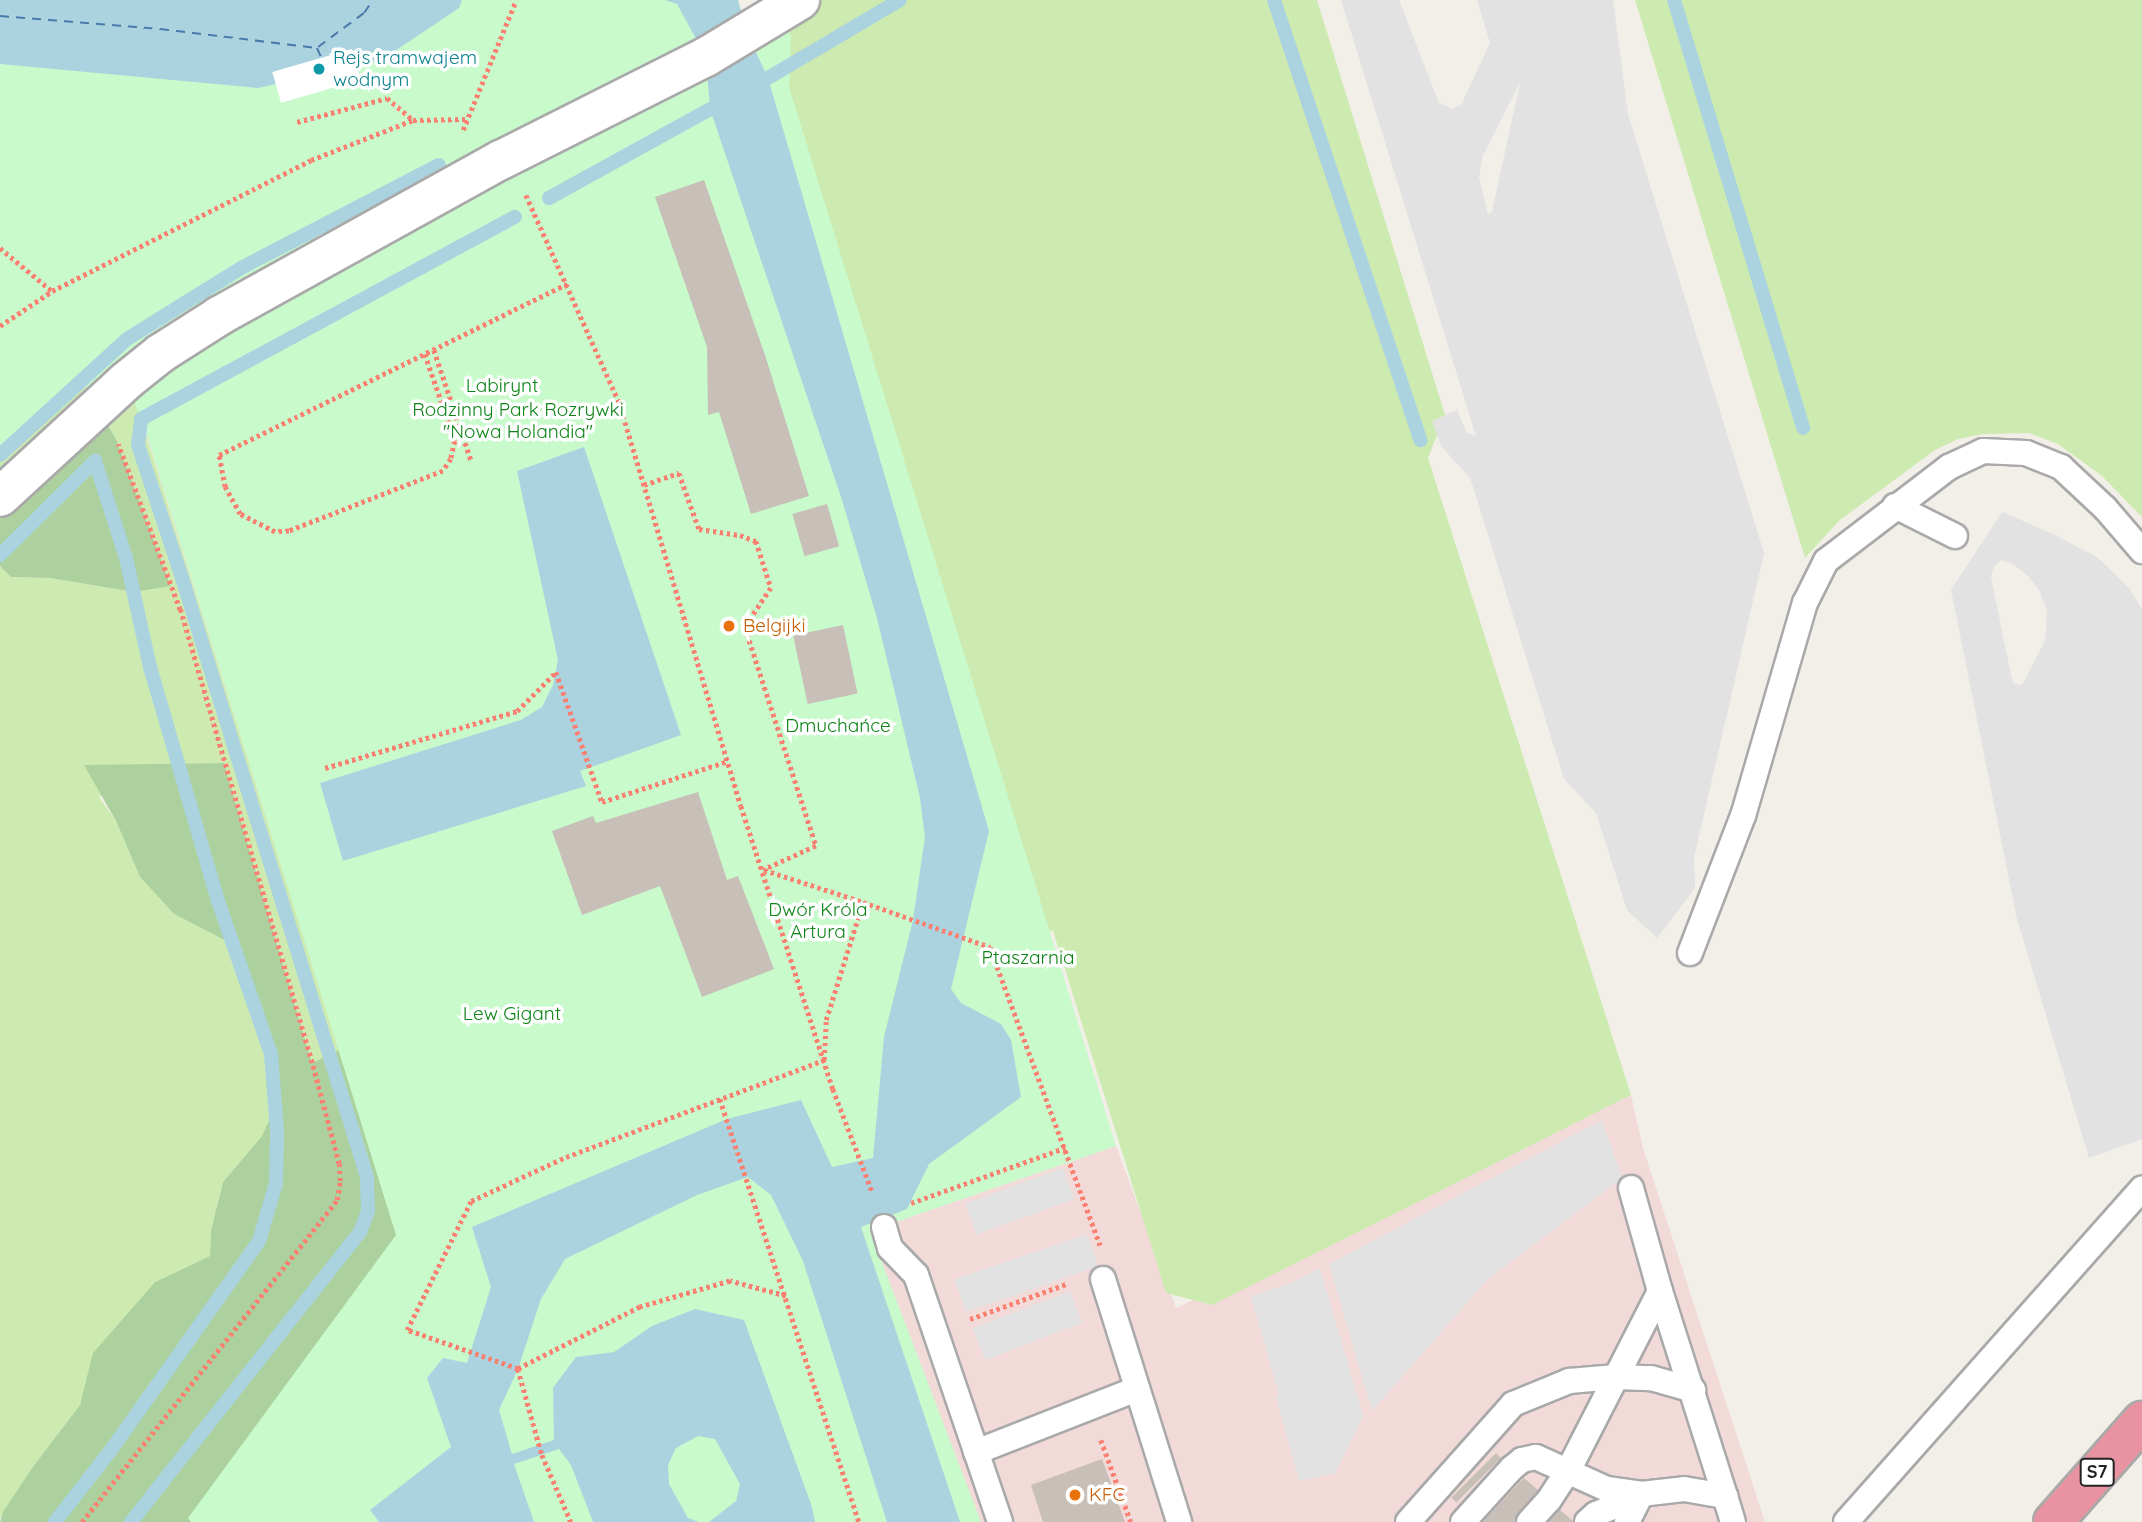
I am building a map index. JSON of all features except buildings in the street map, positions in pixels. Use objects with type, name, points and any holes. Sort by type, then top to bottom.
[{"type":"highway","name":"S7","points":[[2053,1522],[2142,1421]]},
{"type":"street","points":[[0,497],[161,353],[219,316],[501,160],[706,57],[800,0]]},
{"type":"lane","points":[[1690,953],[1744,816],[1805,603],[1826,561],[1949,467],[1983,451],[2026,453],[2061,467],[2105,508],[2142,551]]},
{"type":"lane","points":[[1895,506],[1955,536]]},
{"type":"lane","points":[[1631,1188],[1660,1291],[1733,1522]]},
{"type":"lane","points":[[1846,1522],[2142,1189]]},
{"type":"lane","points":[[880,1216],[890,1248],[916,1275],[1000,1522]]},
{"type":"lane","points":[[1104,1268],[1137,1389],[1179,1522]]},
{"type":"lane","points":[[1529,1522],[1549,1500],[1568,1471],[1660,1291]]},
{"type":"lane","points":[[1408,1522],[1513,1404],[1569,1381],[1616,1377],[1651,1378],[1693,1390]]},
{"type":"lane","points":[[976,1452],[1137,1389]]},
{"type":"lane","points":[[1463,1522],[1522,1460],[1536,1457],[1608,1489],[1641,1494],[1684,1489],[1725,1496]]},
{"type":"lane","points":[[1587,1522],[1596,1514],[1641,1494]]},
{"type":"lane","points":[[1627,1522],[1641,1494]]},
{"type":"path","points":[[463,182],[459,150],[467,119],[516,0]]},
{"type":"path","points":[[297,122],[387,98],[413,120]]},
{"type":"path","points":[[0,326],[52,291],[311,160],[413,120],[467,119]]},
{"type":"path","points":[[501,160],[530,199],[619,402],[728,761],[824,1060],[880,1216]]},
{"type":"path","points":[[0,248],[52,291]]},
{"type":"path","points":[[425,354],[455,441],[451,459],[443,471],[289,531],[275,532],[240,514],[225,487],[219,454],[566,284]]},
{"type":"path","points":[[434,350],[472,463]]},
{"type":"path","points":[[82,1522],[337,1200],[340,1181],[339,1164],[312,1063],[180,610],[117,441],[97,408]]},
{"type":"path","points":[[644,485],[679,473],[699,529],[755,541],[771,588],[745,627],[816,846],[763,870]]},
{"type":"path","points":[[325,768],[517,711],[556,672],[602,802],[728,761]]},
{"type":"path","points":[[763,870],[863,901],[990,947],[1065,1148],[1104,1268]]},
{"type":"path","points":[[824,1060],[827,1020],[863,901]]},
{"type":"path","points":[[786,1296],[730,1281],[640,1307],[518,1369],[407,1330],[471,1201],[566,1157],[824,1060]]},
{"type":"path","points":[[720,1099],[748,1177],[859,1522]]},
{"type":"path","points":[[904,1206],[1065,1148]]},
{"type":"path","points":[[970,1319],[1076,1281]]},
{"type":"path","points":[[518,1369],[542,1455],[571,1522]]},
{"type":"shaded area","points":[[1341,0],[1399,0],[1439,103],[1452,109],[1461,105],[1490,43],[1477,0],[1613,0],[1628,114],[1764,553],[1694,858],[1695,888],[1657,938],[1627,910],[1596,813],[1564,779],[1470,478],[1441,446],[1432,421],[1457,410],[1467,433],[1476,436]],"holes":[[[1520,83],[1492,212],[1488,214],[1479,177],[1483,155]]]},
{"type":"shaded area","points":[[2002,512],[2097,557],[2129,588],[2142,609],[2142,1139],[2089,1158],[2017,919],[1951,590]],"holes":[[[2002,560],[2013,564],[2029,577],[2040,592],[2047,610],[2045,641],[2022,685],[2014,684],[2012,680],[1991,577],[1994,566]]]},
{"type":"shaded area","points":[[1631,1095],[1643,1148],[1765,1522],[975,1522],[870,1231],[1116,1146],[1176,1308]]},
{"type":"shaded area","points":[[1602,1120],[1622,1178],[1487,1280],[1372,1411],[1329,1264]]},
{"type":"shaded area","points":[[1063,1168],[1074,1199],[977,1235],[965,1204]]},
{"type":"shaded area","points":[[1087,1234],[1098,1266],[966,1312],[955,1280]]},
{"type":"shaded area","points":[[1320,1268],[1363,1416],[1335,1473],[1299,1481],[1276,1396],[1279,1394],[1251,1296],[1289,1284]]},
{"type":"shaded area","points":[[1070,1291],[1082,1323],[985,1360],[973,1328]]},
{"type":"green space","name":"Rodzinny Park Rozrywki \"Nowa Holandia\"","points":[[0,0],[738,0],[747,32],[782,10],[791,36],[789,87],[1116,1146],[870,1231],[981,1522],[191,1522],[188,1518],[396,1235],[148,438],[126,382],[98,408],[81,381],[0,455]]},
{"type":"green space","points":[[800,0],[1317,0],[1445,415],[1428,458],[1631,1095],[1212,1305],[1166,1293],[1053,931],[964,937],[768,78]]},
{"type":"green space","points":[[1635,0],[2142,0],[2142,517],[2102,476],[2058,444],[2029,433],[1983,434],[1958,439],[1935,450],[1840,520],[1805,558]]},
{"type":"green space","points":[[87,248],[449,1148],[379,1522],[0,1522],[3,1512],[32,1468],[80,1405],[93,1353],[155,1282],[210,1256],[211,1230],[223,1182],[262,1136],[275,1107],[271,1054],[234,945],[174,914],[140,877],[116,821],[84,765],[224,763],[312,1063],[339,1050],[148,438],[126,382],[98,408],[117,441],[171,586],[134,592],[50,578],[11,577],[0,566],[0,497],[97,408],[81,381],[0,455]]},
{"type":"green space","points":[[81,381],[126,381],[141,419],[339,1050],[312,1063],[224,763],[179,764],[99,797],[116,821],[140,877],[174,914],[234,945],[271,1054],[275,1107],[262,1136],[223,1182],[211,1230],[210,1256],[155,1282],[94,1353],[80,1405],[32,1468],[0,1519],[0,566],[11,577],[50,578],[134,592],[171,585],[117,441],[98,409],[0,497],[0,455]]},
{"type":"water","points":[[0,0],[462,0],[459,8],[380,61],[258,88],[0,64]]},
{"type":"water","points":[[665,0],[738,0],[747,33],[768,78],[989,831],[951,989],[961,1003],[1001,1024],[1011,1040],[1021,1097],[929,1164],[907,1209],[861,1227],[960,1522],[887,1522],[803,1261],[771,1195],[748,1177],[697,1195],[565,1259],[541,1299],[518,1369],[499,1410],[512,1454],[554,1440],[553,1388],[576,1357],[614,1352],[652,1326],[695,1309],[744,1320],[812,1507],[815,1522],[709,1522],[736,1501],[740,1484],[715,1439],[698,1436],[676,1448],[668,1465],[669,1484],[688,1518],[699,1522],[593,1522],[571,1465],[559,1449],[514,1464],[534,1522],[379,1522],[370,1510],[451,1447],[427,1378],[443,1358],[467,1363],[491,1287],[472,1227],[727,1119],[801,1100],[832,1167],[873,1158],[884,1037],[913,920],[925,837],[920,798],[877,618],[842,500],[710,109],[706,57],[677,4]]},
{"type":"water","points":[[584,447],[681,735],[580,771],[586,786],[343,861],[320,783],[521,720],[542,707],[553,685],[558,660],[517,471]]},
{"type":"pier","points":[[352,49],[361,80],[281,103],[272,72]]},
{"type":"waterway","points":[[768,78],[900,0]]},
{"type":"waterway","points":[[1274,0],[1420,440]]},
{"type":"waterway","points":[[1674,0],[1803,428]]},
{"type":"waterway","points":[[549,198],[710,109]]},
{"type":"waterway","points":[[0,455],[127,339],[241,268],[439,165]]},
{"type":"waterway","points":[[131,1522],[360,1232],[368,1211],[367,1177],[182,578],[138,445],[141,419],[515,217]]},
{"type":"waterway","points":[[0,555],[95,461],[126,558],[150,667],[218,901],[271,1054],[277,1131],[276,1183],[259,1241],[111,1450],[55,1522]]},
{"type":"ferry route","points":[[318,47],[364,13],[373,0]]},
{"type":"ferry route","points":[[0,16],[160,29],[317,48],[321,57]]},
{"type":"place","name":"Rejs tramwajem wodnym","points":[[319,69]]},
{"type":"place","name":"Belgijki","points":[[729,626]]},
{"type":"place","name":"KFC","points":[[1075,1495]]},
{"type":"park label","name":"Labirynt","points":[[502,386]]},
{"type":"park label","name":"Dmuchańce","points":[[838,726]]},
{"type":"park label","name":"Dwór Króla Artura","points":[[818,921]]},
{"type":"park label","name":"Ptaszarnia","points":[[1028,958]]},
{"type":"park label","name":"Lew Gigant","points":[[512,1014]]}]
